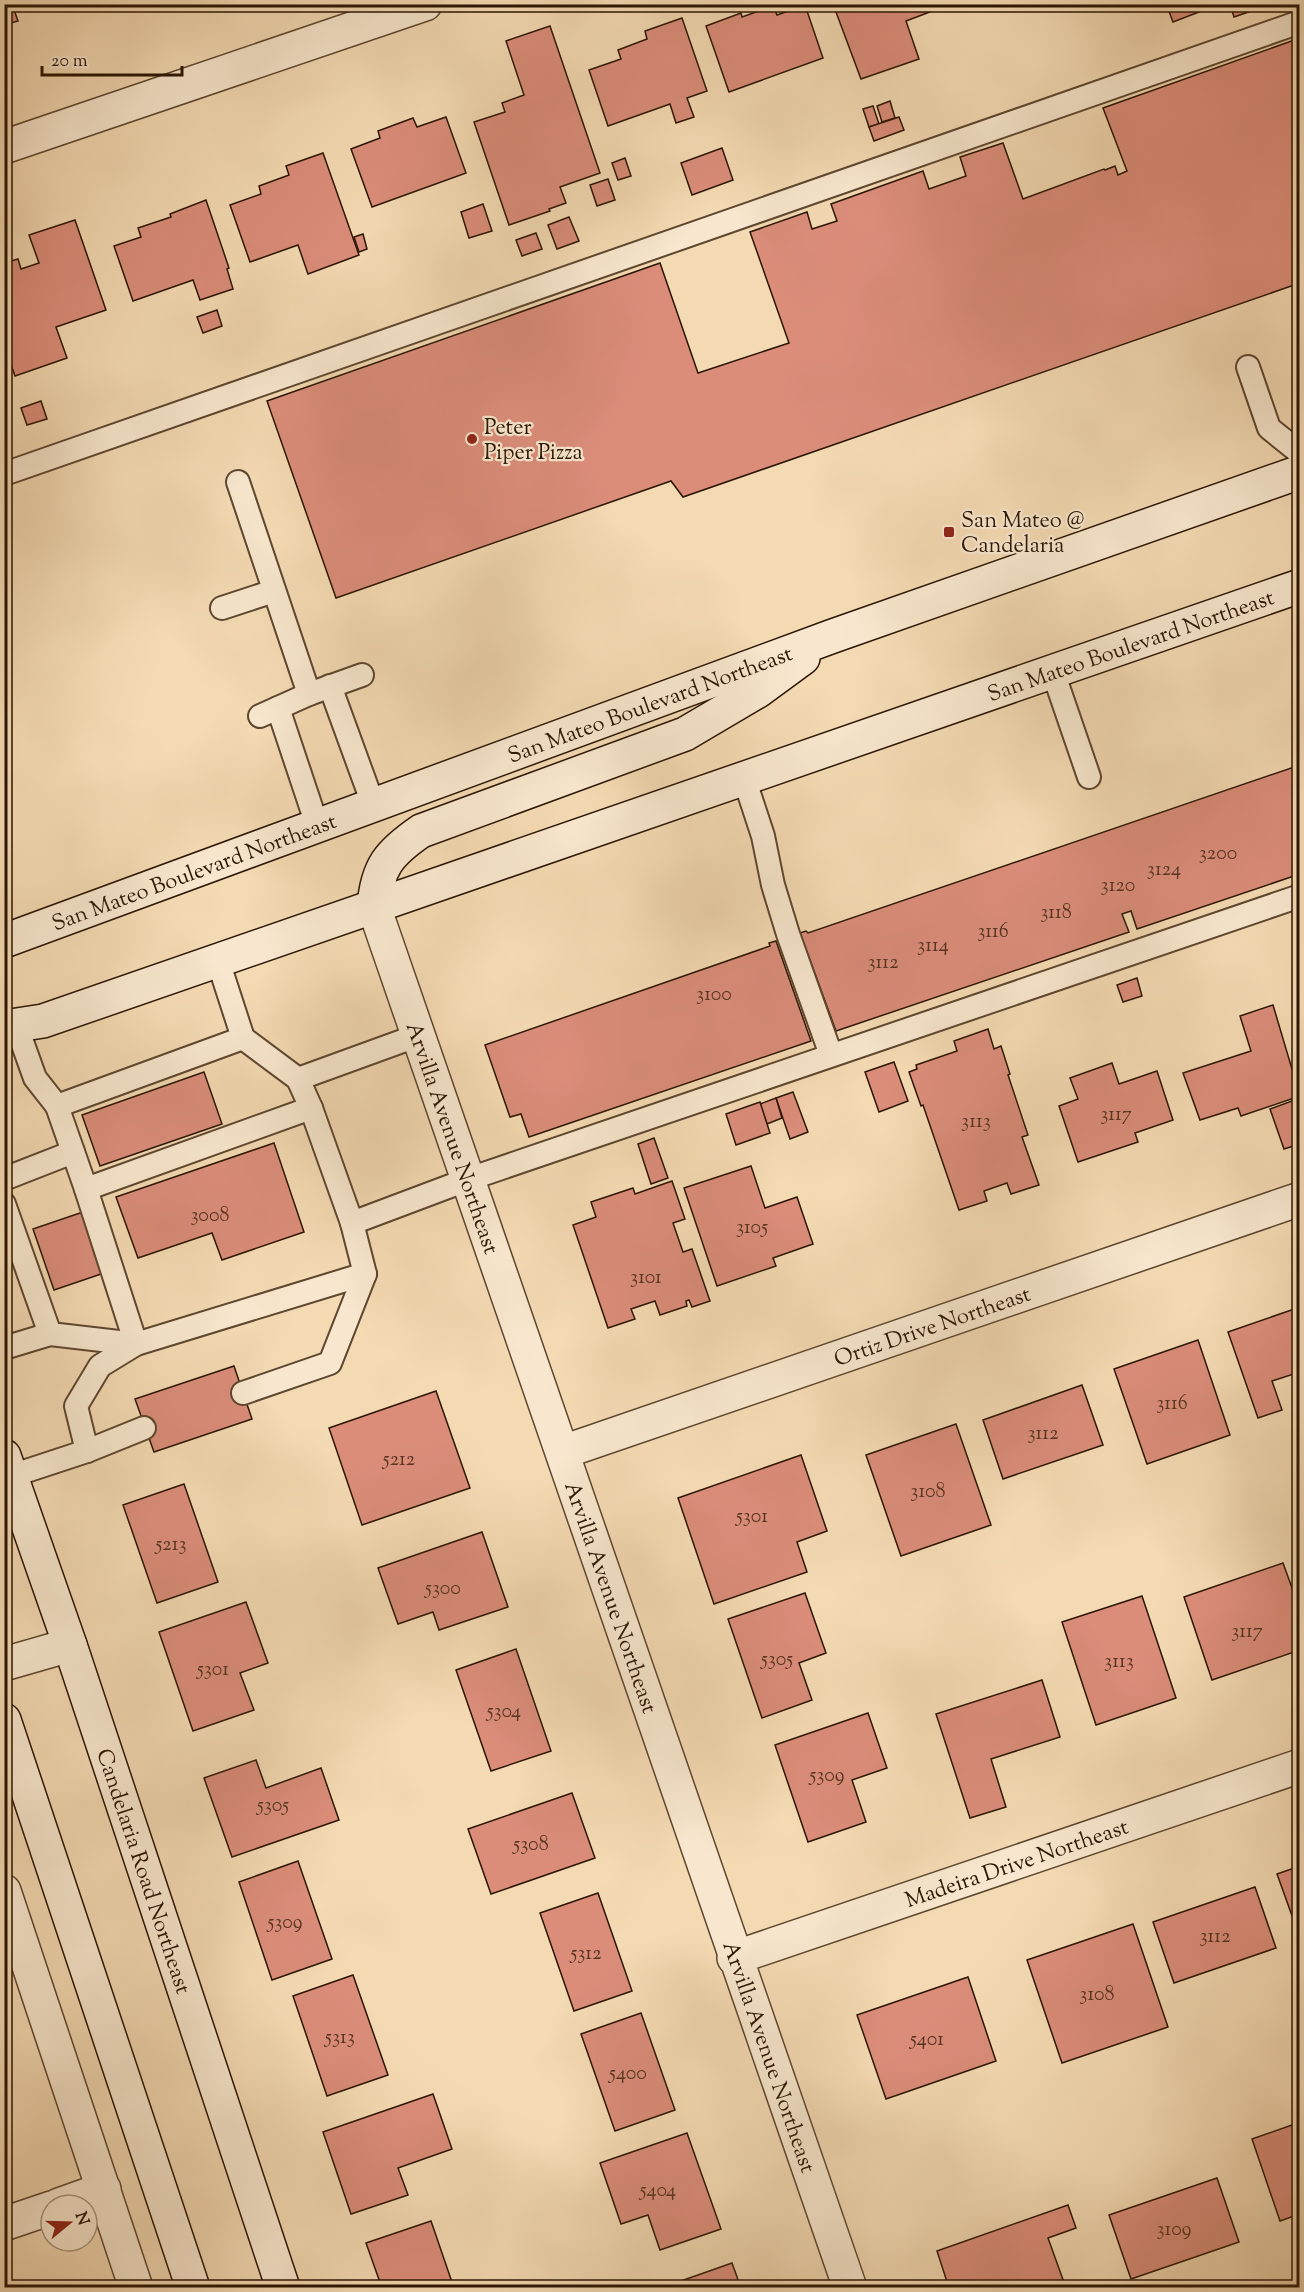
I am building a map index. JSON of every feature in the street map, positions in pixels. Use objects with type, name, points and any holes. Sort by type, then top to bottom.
[{"type":"main road","points":[[4,147],[425,4]]},
{"type":"main road","name":"San Mateo Boulevard Northeast","points":[[4,941],[833,636],[1299,472]]},
{"type":"main road","name":"San Mateo Boulevard Northeast","points":[[10,1026],[43,1021],[1299,586]]},
{"type":"main road","points":[[374,907],[376,885],[381,869],[391,855],[421,831],[685,734],[758,691],[833,636]]},
{"type":"main road","name":"Arvilla Avenue Northeast","points":[[374,907],[564,1452],[734,1958],[850,2288]]},
{"type":"main road","name":"Ortiz Drive Northeast","points":[[564,1452],[1299,1199]]},
{"type":"main road","name":"Candelaria Road Northeast","points":[[8,1466],[70,1645],[283,2288]]},
{"type":"main road","points":[[4,1664],[70,1645]]},
{"type":"main road","points":[[4,1720],[192,2288]]},
{"type":"main road","name":"Madeira Drive Northeast","points":[[734,1958],[1299,1766]]},
{"type":"main road","points":[[4,1891],[136,2288]]},
{"type":"main road","points":[[93,2193],[104,2189]]},
{"type":"main road","points":[[4,2224],[39,2212]]},
{"type":"lane","points":[[4,474],[1299,22]]},
{"type":"lane","points":[[1248,367],[1269,428],[1299,453]]},
{"type":"lane","points":[[238,482],[274,591],[373,804]]},
{"type":"lane","points":[[222,608],[274,591]]},
{"type":"lane","points":[[1053,672],[1089,777]]},
{"type":"lane","points":[[317,825],[269,712],[362,675]]},
{"type":"lane","points":[[744,778],[763,836],[772,885],[831,1055]]},
{"type":"lane","points":[[352,1223],[469,1179],[1299,896]]},
{"type":"lane","points":[[218,961],[243,1038],[298,1079],[311,1108],[352,1223],[365,1274],[330,1363],[243,1393]]},
{"type":"lane","points":[[10,1026],[34,1078],[57,1106],[136,1344]]},
{"type":"lane","points":[[298,1079],[419,1035]]},
{"type":"lane","points":[[57,1106],[243,1038]]},
{"type":"lane","points":[[86,1189],[311,1108]]},
{"type":"lane","points":[[4,1179],[73,1152]]},
{"type":"lane","points":[[4,1204],[50,1334]]},
{"type":"lane","points":[[87,1450],[76,1406],[100,1366],[136,1344],[365,1274]]},
{"type":"lane","points":[[4,1348],[50,1334],[136,1344]]},
{"type":"lane","points":[[8,1466],[87,1450],[144,1428]]},
{"type":"building","points":[[4,4],[12,4],[18,21],[4,25]]},
{"type":"building","points":[[833,4],[942,4],[943,7],[906,21],[919,59],[861,79]]},
{"type":"building","points":[[1171,4],[1211,4],[1212,7],[1173,22],[1167,6]]},
{"type":"building","points":[[1230,4],[1266,4],[1266,6],[1234,17]]},
{"type":"building","points":[[805,5],[823,58],[729,92],[706,26],[741,13],[742,17],[773,6],[777,15]]},
{"type":"building","points":[[682,18],[707,91],[687,98],[694,117],[676,123],[670,104],[608,126],[589,70],[621,59],[618,50],[647,39],[645,31]]},
{"type":"building","points":[[550,26],[600,173],[560,187],[566,203],[509,225],[474,122],[505,112],[502,103],[524,95],[506,41]]},
{"type":"building","points":[[1300,38],[1300,283],[683,497],[671,481],[336,598],[267,401],[660,263],[698,373],[789,343],[750,232],[807,212],[812,229],[837,221],[831,204],[923,171],[929,189],[966,176],[960,157],[1003,143],[1023,199],[1115,166],[1118,175],[1127,171],[1103,108]]},
{"type":"building","points":[[890,101],[895,118],[882,122],[877,106]]},
{"type":"building","points":[[873,106],[879,124],[869,127],[863,109]]},
{"type":"building","points":[[446,117],[466,173],[372,207],[351,149],[380,138],[378,131],[413,118],[417,127]]},
{"type":"building","points":[[899,117],[904,130],[874,141],[869,127]]},
{"type":"building","points":[[722,148],[733,180],[692,195],[681,163]]},
{"type":"building","points":[[323,153],[359,255],[308,274],[298,245],[250,262],[230,205],[261,194],[259,186],[289,175],[286,166]]},
{"type":"building","points":[[625,158],[631,176],[618,180],[612,163]]},
{"type":"building","points":[[608,179],[615,200],[597,206],[590,185]]},
{"type":"building","points":[[206,200],[229,268],[227,269],[233,289],[200,300],[193,280],[133,301],[114,246],[141,237],[138,228],[171,217],[170,214]]},
{"type":"building","points":[[483,204],[492,231],[469,238],[461,212]]},
{"type":"building","points":[[569,217],[579,241],[557,249],[548,225]]},
{"type":"building","points":[[75,220],[106,310],[56,327],[67,358],[15,376],[4,344],[4,263],[18,259],[21,269],[39,263],[29,235]]},
{"type":"building","points":[[536,233],[542,249],[522,256],[516,240]]},
{"type":"building","points":[[363,234],[367,249],[359,252],[354,237]]},
{"type":"building","points":[[217,310],[222,326],[203,333],[197,317]]},
{"type":"building","points":[[41,401],[47,419],[27,425],[21,408]]},
{"type":"building","points":[[1300,765],[1300,874],[1137,929],[1131,911],[1122,914],[1129,932],[836,1031],[800,933],[806,931],[808,933]]},
{"type":"building","points":[[776,941],[811,1041],[529,1137],[521,1114],[510,1117],[485,1045],[770,946],[769,943]]},
{"type":"building","points":[[1137,978],[1142,996],[1123,1002],[1117,985]]},
{"type":"building","points":[[1273,1005],[1300,1096],[1241,1116],[1238,1108],[1200,1120],[1183,1073],[1251,1051],[1240,1016]]},
{"type":"building","points":[[988,1029],[994,1049],[1001,1046],[1028,1135],[1022,1137],[1039,1185],[1011,1194],[1007,1183],[984,1191],[987,1201],[959,1210],[923,1105],[921,1106],[909,1072],[917,1069],[916,1065],[957,1051],[954,1041]]},
{"type":"building","points":[[894,1062],[908,1101],[879,1112],[865,1072]]},
{"type":"building","points":[[1112,1063],[1119,1084],[1157,1071],[1173,1120],[1135,1133],[1138,1142],[1078,1162],[1059,1106],[1078,1099],[1070,1078]]},
{"type":"building","points":[[204,1072],[222,1124],[100,1166],[82,1115]]},
{"type":"building","points":[[793,1092],[808,1132],[790,1139],[776,1098]]},
{"type":"building","points":[[776,1098],[782,1118],[767,1124],[760,1104]]},
{"type":"building","points":[[1300,1098],[1300,1144],[1284,1149],[1270,1109]]},
{"type":"building","points":[[760,1102],[770,1133],[736,1145],[726,1114]]},
{"type":"building","points":[[654,1138],[668,1178],[651,1184],[638,1144]]},
{"type":"building","points":[[274,1143],[304,1232],[222,1260],[212,1233],[138,1258],[116,1197]]},
{"type":"building","points":[[751,1166],[765,1208],[797,1197],[813,1244],[773,1258],[776,1266],[717,1286],[684,1188]]},
{"type":"building","points":[[672,1181],[685,1219],[673,1223],[683,1252],[692,1249],[710,1301],[692,1307],[689,1300],[686,1301],[687,1306],[660,1315],[655,1301],[631,1309],[635,1319],[608,1328],[573,1225],[596,1217],[591,1202],[633,1188],[635,1194]]},
{"type":"building","points":[[83,1212],[104,1273],[54,1290],[33,1229]]},
{"type":"building","points":[[1300,1307],[1300,1372],[1272,1381],[1282,1410],[1258,1418],[1228,1332]]},
{"type":"building","points":[[1198,1340],[1230,1435],[1147,1464],[1114,1369]]},
{"type":"building","points":[[234,1366],[252,1419],[154,1452],[135,1399]]},
{"type":"building","points":[[1082,1385],[1103,1445],[1003,1479],[983,1420]]},
{"type":"building","points":[[436,1391],[470,1488],[362,1525],[329,1428]]},
{"type":"building","points":[[956,1424],[991,1525],[901,1556],[866,1455]]},
{"type":"building","points":[[801,1455],[827,1531],[797,1542],[807,1572],[714,1604],[678,1498]]},
{"type":"building","points":[[184,1484],[218,1582],[157,1603],[123,1505]]},
{"type":"building","points":[[482,1532],[508,1607],[439,1630],[433,1612],[398,1624],[378,1568]]},
{"type":"building","points":[[1283,1563],[1300,1610],[1300,1650],[1212,1680],[1184,1597]]},
{"type":"building","points":[[805,1593],[826,1653],[799,1663],[812,1700],[762,1718],[728,1619]]},
{"type":"building","points":[[1142,1596],[1176,1698],[1096,1725],[1062,1622]]},
{"type":"building","points":[[246,1602],[268,1663],[240,1673],[254,1710],[193,1731],[159,1632]]},
{"type":"building","points":[[516,1649],[551,1751],[491,1771],[456,1670]]},
{"type":"building","points":[[1042,1680],[1060,1737],[991,1759],[1006,1807],[970,1818],[936,1714]]},
{"type":"building","points":[[868,1713],[887,1768],[852,1780],[866,1822],[808,1842],[775,1745]]},
{"type":"building","points":[[256,1760],[266,1788],[321,1768],[339,1820],[232,1857],[204,1778]]},
{"type":"building","points":[[572,1793],[595,1858],[491,1894],[468,1829]]},
{"type":"building","points":[[298,1861],[332,1959],[272,1980],[239,1882]]},
{"type":"building","points":[[1300,1866],[1300,1938],[1277,1874]]},
{"type":"building","points":[[1255,1887],[1276,1948],[1174,1983],[1153,1922]]},
{"type":"building","points":[[598,1893],[632,1991],[574,2011],[540,1913]]},
{"type":"building","points":[[1133,1924],[1168,2027],[1062,2063],[1027,1960]]},
{"type":"building","points":[[353,1975],[388,2075],[327,2096],[293,1996]]},
{"type":"building","points":[[968,1977],[996,2061],[886,2099],[857,2015]]},
{"type":"building","points":[[641,2013],[675,2110],[615,2131],[581,2034]]},
{"type":"building","points":[[433,2094],[452,2149],[398,2168],[408,2195],[351,2214],[323,2132]]},
{"type":"building","points":[[1292,2125],[1300,2147],[1300,2214],[1280,2221],[1252,2139]]},
{"type":"building","points":[[687,2133],[721,2229],[660,2250],[648,2215],[621,2224],[600,2163]]},
{"type":"building","points":[[1217,2178],[1239,2242],[1131,2279],[1109,2215]]},
{"type":"building","points":[[1068,2205],[1076,2228],[1048,2238],[1066,2288],[949,2288],[937,2251]]},
{"type":"building","points":[[431,2221],[454,2288],[382,2288],[366,2243]]},
{"type":"building","points":[[732,2263],[741,2288],[661,2288]]},
{"type":"place","name":"Peter Piper Pizza","points":[[472,439]]},
{"type":"place","name":"San Mateo @ Candelaria","points":[[949,532]]}]
